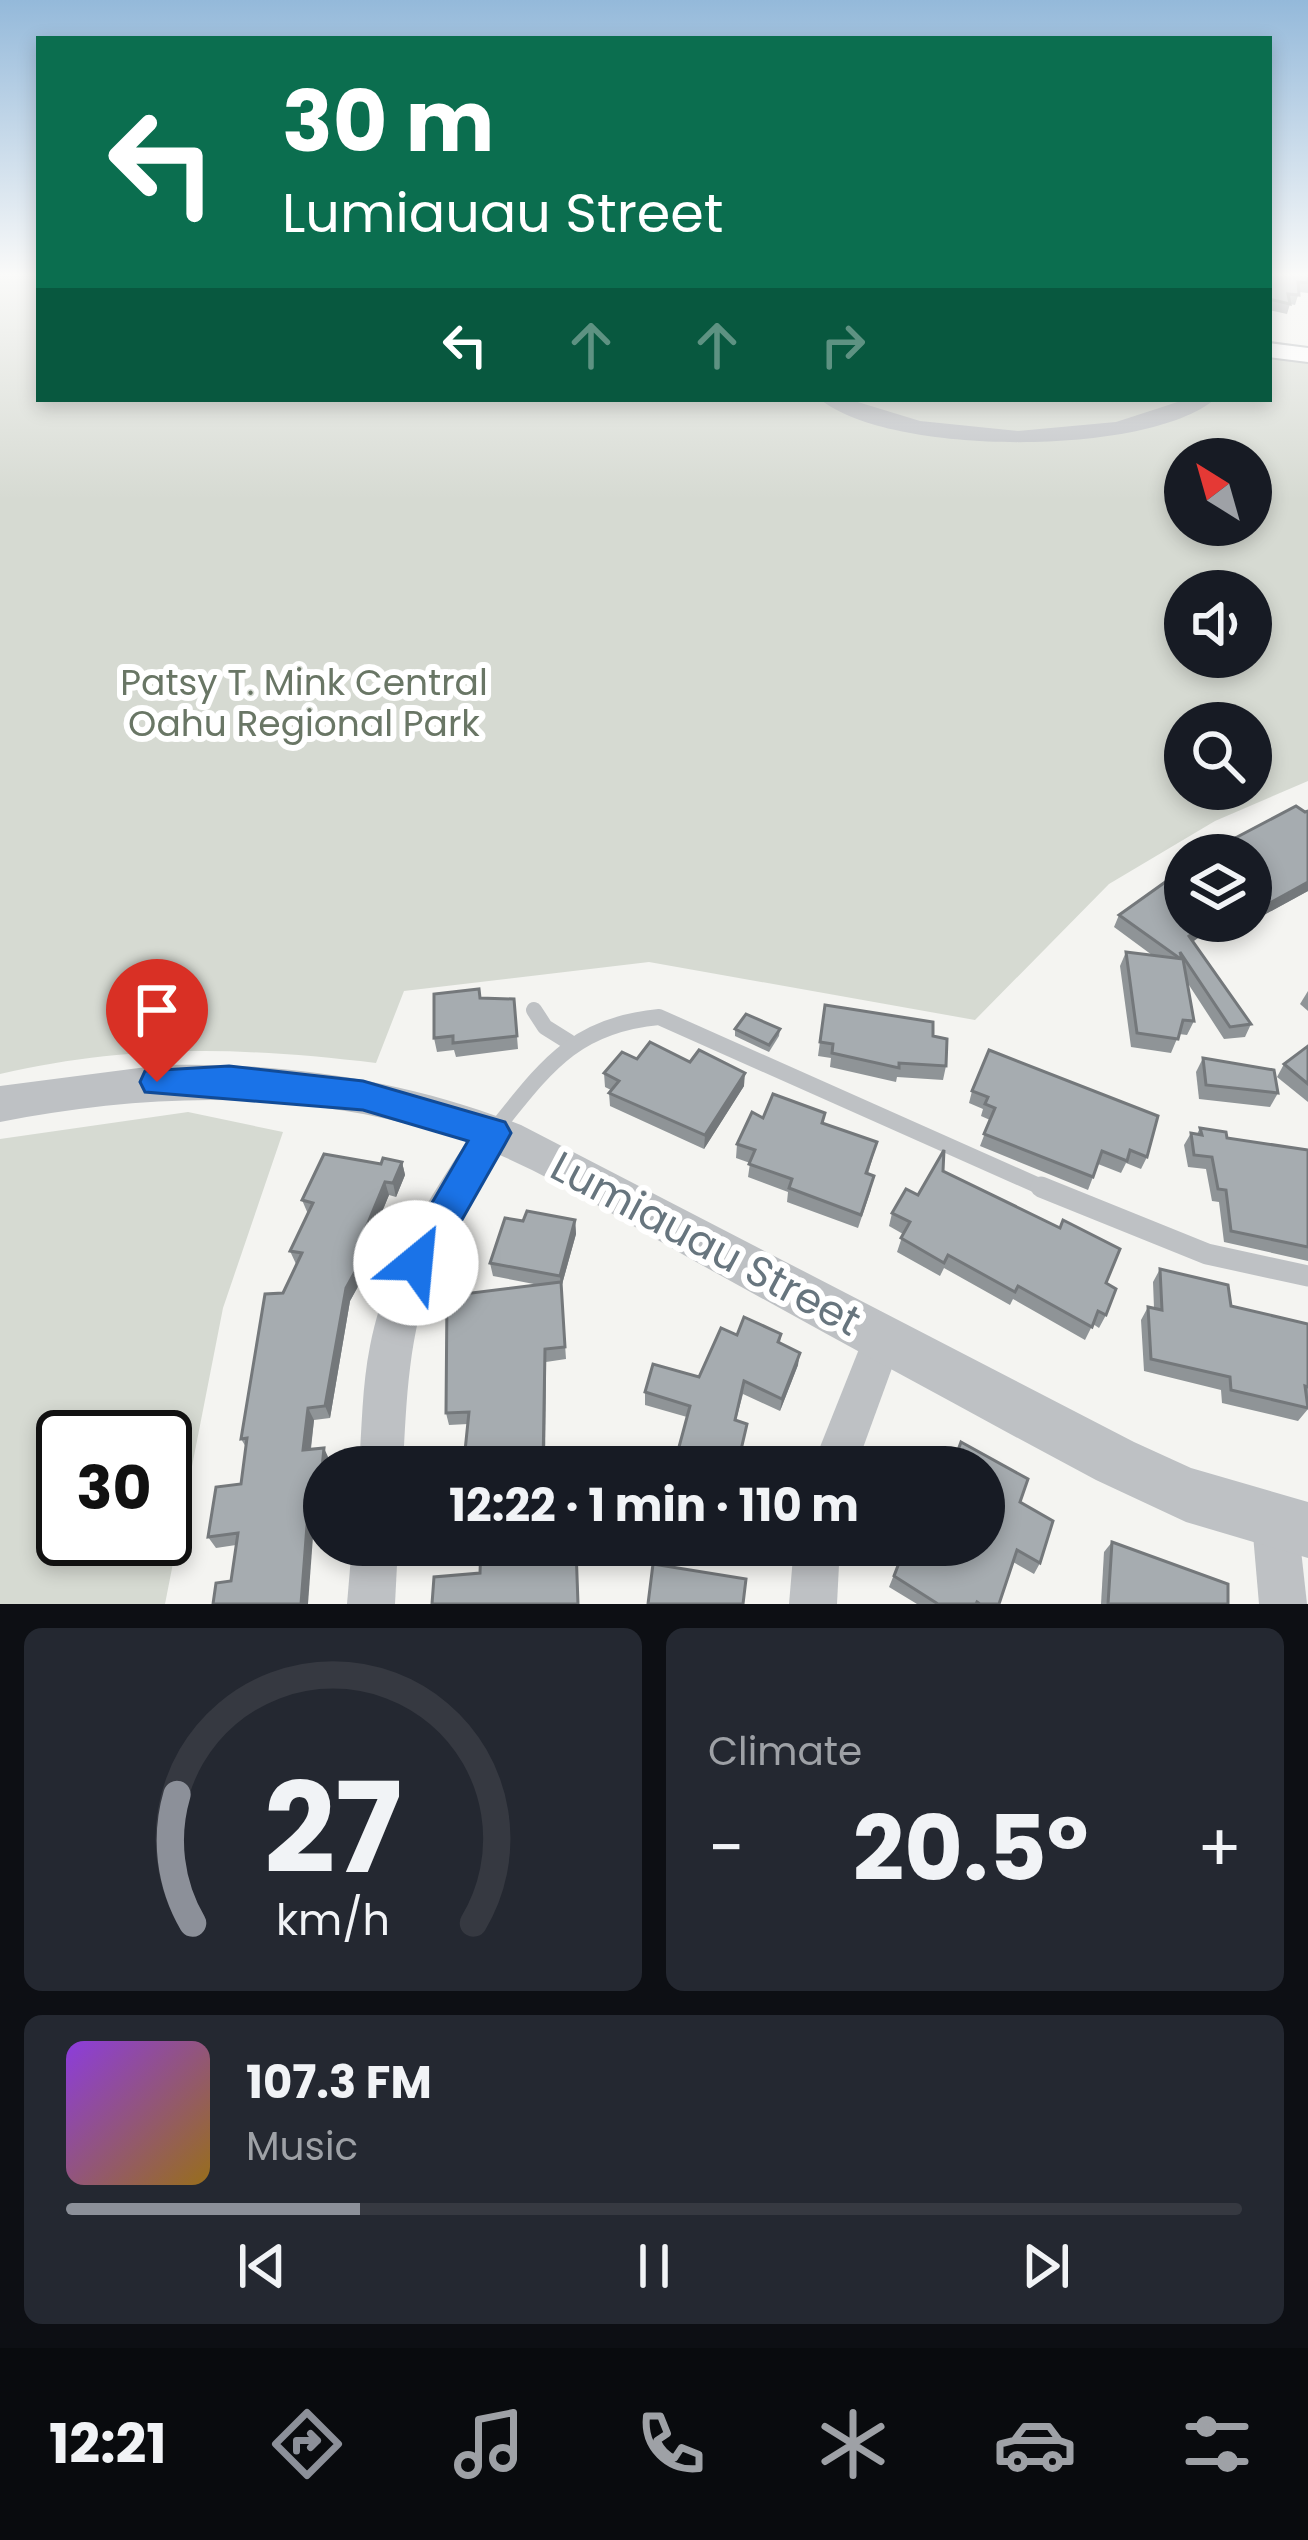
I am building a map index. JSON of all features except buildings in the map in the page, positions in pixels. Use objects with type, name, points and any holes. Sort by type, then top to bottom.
[{"type":"street","points":[[840,402],[906,423],[993,434],[1079,432],[1176,406]]},
{"type":"street","name":"Lumiauau Street","points":[[0,1104],[88,1088],[229,1081],[363,1095],[493,1133],[1115,1461],[1186,1494],[1292,1526]]},
{"type":"street","points":[[383,1446],[391,1345],[407,1286],[426,1240],[493,1133]]},
{"type":"street","points":[[842,1446],[884,1338]]},
{"type":"street","points":[[1283,1604],[1292,1526]]},
{"type":"street","points":[[371,1604],[374,1566]]},
{"type":"street","points":[[813,1604],[816,1566]]},
{"type":"lane","points":[[534,1010],[545,1027],[569,1042]]},
{"type":"lane","points":[[493,1133],[569,1042],[621,1018],[659,1017],[684,1024],[858,1109],[1140,1231],[1208,1254],[1308,1276]]},
{"type":"green space","name":"Patsy T. Mink Central Oahu Regional Park","points":[[0,351],[36,351],[36,402],[1272,402],[1272,356],[1308,361],[1308,781],[1272,796],[1272,702],[1164,702],[1164,810],[1241,810],[1193,834],[1164,834],[1164,851],[1109,884],[975,1020],[649,962],[404,991],[376,1063],[188,1051],[96,1057],[0,1074]]},
{"type":"green space","points":[[188,1112],[283,1132],[223,1308],[192,1466],[192,1410],[36,1410],[36,1566],[172,1566],[165,1604],[0,1604],[0,1139]]},
{"type":"route","points":[[157,1082],[229,1081],[363,1095],[435,1112],[493,1133],[416,1263]]}]
